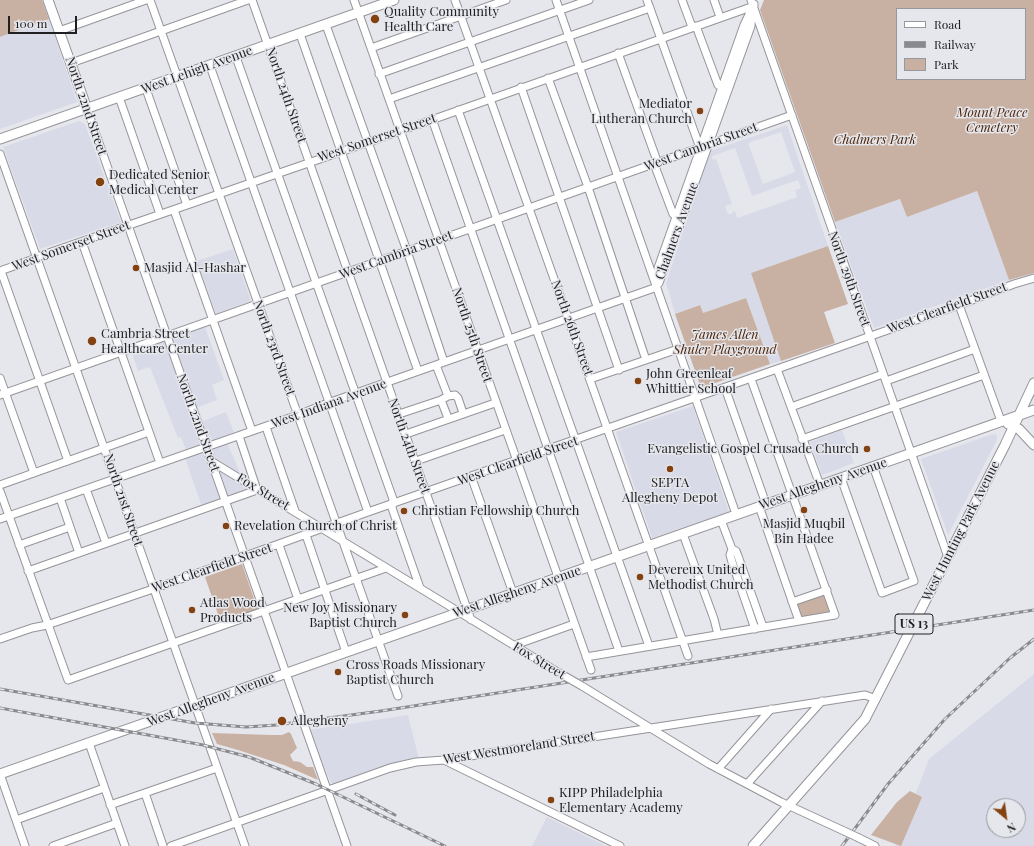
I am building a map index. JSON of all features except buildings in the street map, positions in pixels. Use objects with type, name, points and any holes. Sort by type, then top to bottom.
[{"type":"main road","name":"North 22nd Street","points":[[48,0],[87,109]]},
{"type":"main road","name":"West Lehigh Avenue","points":[[0,139],[146,89],[178,76],[394,0]]},
{"type":"main road","name":"West Hunting Park Avenue","points":[[753,846],[860,726],[876,699],[1014,426],[1034,383]]},
{"type":"main road","points":[[1029,393],[1034,402]]},
{"type":"main road","name":"West Allegheny Avenue","points":[[0,774],[1034,410]]},
{"type":"main road","points":[[1001,421],[1014,426],[1034,444]]},
{"type":"street","points":[[59,31],[146,0]]},
{"type":"street","name":"North 23rd Street","points":[[150,0],[398,696]]},
{"type":"street","points":[[71,63],[248,0]]},
{"type":"street","name":"North 24th Street","points":[[252,0],[416,461],[463,611]]},
{"type":"street","name":"North 25th Street","points":[[354,0],[495,403],[591,670]]},
{"type":"street","name":"North 26th Street","points":[[455,0],[688,656]]},
{"type":"street","points":[[371,48],[506,0]]},
{"type":"street","points":[[556,0],[619,176],[736,514]]},
{"type":"street","points":[[379,74],[589,0]]},
{"type":"street","points":[[647,0],[700,148]]},
{"type":"street","points":[[682,0],[718,85],[725,89]]},
{"type":"street","points":[[714,0],[720,17]]},
{"type":"street","name":"West Somerset Street","points":[[0,271],[720,17],[754,2]]},
{"type":"street","name":"Chalmers Avenue","points":[[679,219],[700,148],[751,26],[754,2]]},
{"type":"street","name":"North 29th Street","points":[[754,2],[792,115],[948,557]]},
{"type":"street","points":[[389,99],[650,8]]},
{"type":"street","points":[[326,24],[369,142],[444,362]]},
{"type":"street","points":[[300,34],[418,371]]},
{"type":"street","points":[[618,53],[656,158],[656,169],[670,208],[679,219]]},
{"type":"street","points":[[236,56],[393,499],[392,508],[420,588]]},
{"type":"street","points":[[210,66],[328,403],[368,512]]},
{"type":"street","points":[[548,78],[588,188],[646,360]]},
{"type":"street","points":[[522,87],[598,307],[618,370]]},
{"type":"street","points":[[146,89],[187,205]]},
{"type":"street","name":"Chalmers Avenue","points":[[657,287],[658,268],[708,145],[725,89]]},
{"type":"street","points":[[119,98],[160,214]]},
{"type":"street","name":"North 22nd Street","points":[[87,109],[347,846]]},
{"type":"street","points":[[458,110],[649,646]]},
{"type":"street","name":"West Cambria Street","points":[[3,394],[792,115]]},
{"type":"street","points":[[432,119],[619,651]]},
{"type":"street","name":"North 21st Street","points":[[0,154],[245,846]]},
{"type":"street","points":[[174,210],[252,431]]},
{"type":"street","points":[[82,242],[160,463]]},
{"type":"street","points":[[0,271],[68,461]]},
{"type":"street","name":"West Clearfield Street","points":[[0,639],[32,628],[47,625],[153,589],[368,512],[777,370],[1034,278]]},
{"type":"street","name":"West Indiana Avenue","points":[[0,520],[160,463],[207,448],[328,403],[657,287]]},
{"type":"street","points":[[959,305],[1001,421]]},
{"type":"street","points":[[590,379],[678,349]]},
{"type":"street","points":[[791,406],[975,349]]},
{"type":"street","points":[[436,365],[448,418]]},
{"type":"street","points":[[777,370],[820,485]]},
{"type":"street","points":[[802,439],[984,375]]},
{"type":"street","points":[[0,378],[3,394],[34,473]]},
{"type":"street","points":[[586,657],[835,615],[751,379]]},
{"type":"street","points":[[725,388],[799,621]]},
{"type":"street","points":[[399,414],[455,395],[458,398],[463,413]]},
{"type":"street","points":[[406,434],[448,418],[495,403]]},
{"type":"street","points":[[266,427],[295,511]]},
{"type":"street","points":[[416,461],[505,430]]},
{"type":"street","points":[[0,485],[149,432]]},
{"type":"street","points":[[28,571],[257,490],[239,436]]},
{"type":"street","name":"Fox Street","points":[[212,461],[386,568],[463,611],[471,620],[515,645],[718,769],[875,846]]},
{"type":"street","points":[[841,478],[882,593],[914,581],[874,466]]},
{"type":"street","points":[[471,476],[513,593]]},
{"type":"street","points":[[86,489],[106,543]]},
{"type":"street","points":[[0,491],[68,680],[386,568]]},
{"type":"street","points":[[60,498],[79,553]]},
{"type":"street","points":[[721,520],[732,549],[736,551],[738,556],[763,627]]},
{"type":"street","points":[[19,545],[70,527]]},
{"type":"street","points":[[683,534],[714,619],[718,635]]},
{"type":"street","points":[[306,535],[346,652]]},
{"type":"street","points":[[279,545],[298,599]]},
{"type":"street","points":[[732,549],[730,555],[732,562],[755,629]]},
{"type":"street","points":[[792,602],[827,590]]},
{"type":"street","points":[[515,645],[574,624]]},
{"type":"street","name":"West Westmoreland Street","points":[[171,846],[390,768],[416,762],[444,760],[865,695],[876,699]]},
{"type":"street","points":[[747,784],[822,701]]},
{"type":"street","points":[[718,769],[771,709]]},
{"type":"street","points":[[89,743],[124,846]]},
{"type":"street","points":[[444,760],[620,846]]},
{"type":"street","points":[[110,805],[217,768]]},
{"type":"street","points":[[0,774],[25,846]]},
{"type":"street","points":[[16,820],[104,788]]},
{"type":"street","points":[[145,793],[163,846]]},
{"type":"street","points":[[53,846],[117,823]]},
{"type":"shaded area","points":[[49,19],[77,102],[0,129],[0,37]]},
{"type":"shaded area","points":[[79,121],[85,124],[121,222],[40,249],[3,147]]},
{"type":"shaded area","points":[[787,125],[828,246],[751,273],[781,361],[770,364],[746,298],[703,313],[699,305],[675,314],[666,283],[710,151]],"holes":[[[781,132],[795,172],[763,184],[748,143]],[[735,148],[752,196],[798,180],[801,188],[795,190],[797,197],[737,218],[735,211],[755,204],[732,212],[732,214],[728,214],[725,206],[732,204],[716,159],[713,160],[712,156]]]},
{"type":"shaded area","points":[[977,191],[1009,280],[874,328],[835,222],[901,199],[907,217]]},
{"type":"shaded area","points":[[233,249],[251,301],[216,314],[197,261]]},
{"type":"shaded area","points":[[205,327],[224,380],[212,385],[217,400],[198,407],[203,421],[226,412],[234,432],[224,436],[248,491],[202,507],[185,458],[189,457],[181,437],[178,438],[150,367],[138,371],[132,353]]},
{"type":"shaded area","name":"SEPTA Allegheny Depot","points":[[693,406],[729,512],[652,538],[616,432]]},
{"type":"shaded area","points":[[842,430],[854,463],[822,475],[810,442]]},
{"type":"shaded area","points":[[993,434],[997,435],[997,440],[948,535],[921,459]]},
{"type":"shaded area","points":[[1034,674],[1034,846],[895,846],[929,759]]},
{"type":"shaded area","points":[[408,715],[419,759],[332,784],[318,757],[310,730]]},
{"type":"shaded area","points":[[547,817],[606,846],[532,846]]},
{"type":"green space","points":[[0,0],[42,0],[49,19],[0,37]]},
{"type":"green space","name":"Chalmers Park","points":[[764,0],[1034,0],[1034,273],[1009,280],[977,191],[907,217],[900,199],[835,222],[760,10]]},
{"type":"green space","points":[[828,246],[848,304],[824,312],[835,343],[781,361],[751,273]]},
{"type":"green space","name":"James Allen Shuler Playground","points":[[746,298],[770,364],[701,388],[675,314],[700,305],[703,313]]},
{"type":"green space","points":[[242,564],[258,610],[221,623],[205,577]]},
{"type":"green space","points":[[825,594],[832,614],[801,619],[796,604]]},
{"type":"green space","points":[[289,732],[297,748],[290,755],[293,761],[300,762],[307,767],[313,767],[318,780],[284,765],[217,744],[212,733],[282,735]]},
{"type":"green space","points":[[910,791],[922,797],[901,846],[871,835],[897,802]]},
{"type":"railway","points":[[0,689],[195,723],[246,727],[276,725],[381,711],[1034,610]]},
{"type":"railway","points":[[842,846],[888,784],[945,719],[1010,658],[1034,639]]},
{"type":"railway","points":[[0,708],[203,745],[249,757],[316,784],[445,846]]},
{"type":"railway","points":[[356,794],[395,815]]},
{"type":"place","name":"Quality Community Health Care","points":[[375,19]]},
{"type":"place","name":"Mediator Lutheran Church","points":[[700,111]]},
{"type":"place","name":"Dedicated Senior Medical Center","points":[[100,182]]},
{"type":"place","name":"Masjid Al-Hashar","points":[[136,268]]},
{"type":"place","name":"Cambria Street Healthcare Center","points":[[92,341]]},
{"type":"place","name":"John Greenleaf Whittier School","points":[[638,381]]},
{"type":"place","name":"Evangelistic Gospel Crusade Church","points":[[867,449]]},
{"type":"place","name":"SEPTA Allegheny Depot","points":[[670,469]]},
{"type":"place","name":"Masjid Muqbil Bin Hadee","points":[[804,510]]},
{"type":"place","name":"Christian Fellowship Church","points":[[404,511]]},
{"type":"place","name":"Revelation Church of Christ","points":[[226,526]]},
{"type":"place","name":"Devereux United Methodist Church","points":[[640,577]]},
{"type":"place","name":"Atlas Wood Products","points":[[192,610]]},
{"type":"place","name":"New Joy Missionary Baptist Church","points":[[405,615]]},
{"type":"place","name":"Cross Roads Missionary Baptist Church","points":[[338,672]]},
{"type":"place","name":"Allegheny","points":[[282,721]]},
{"type":"place","name":"KIPP Philadelphia Elementary Academy","points":[[551,800]]},
{"type":"park label","name":"Mount Peace Cemetery","points":[[992,120]]}]
